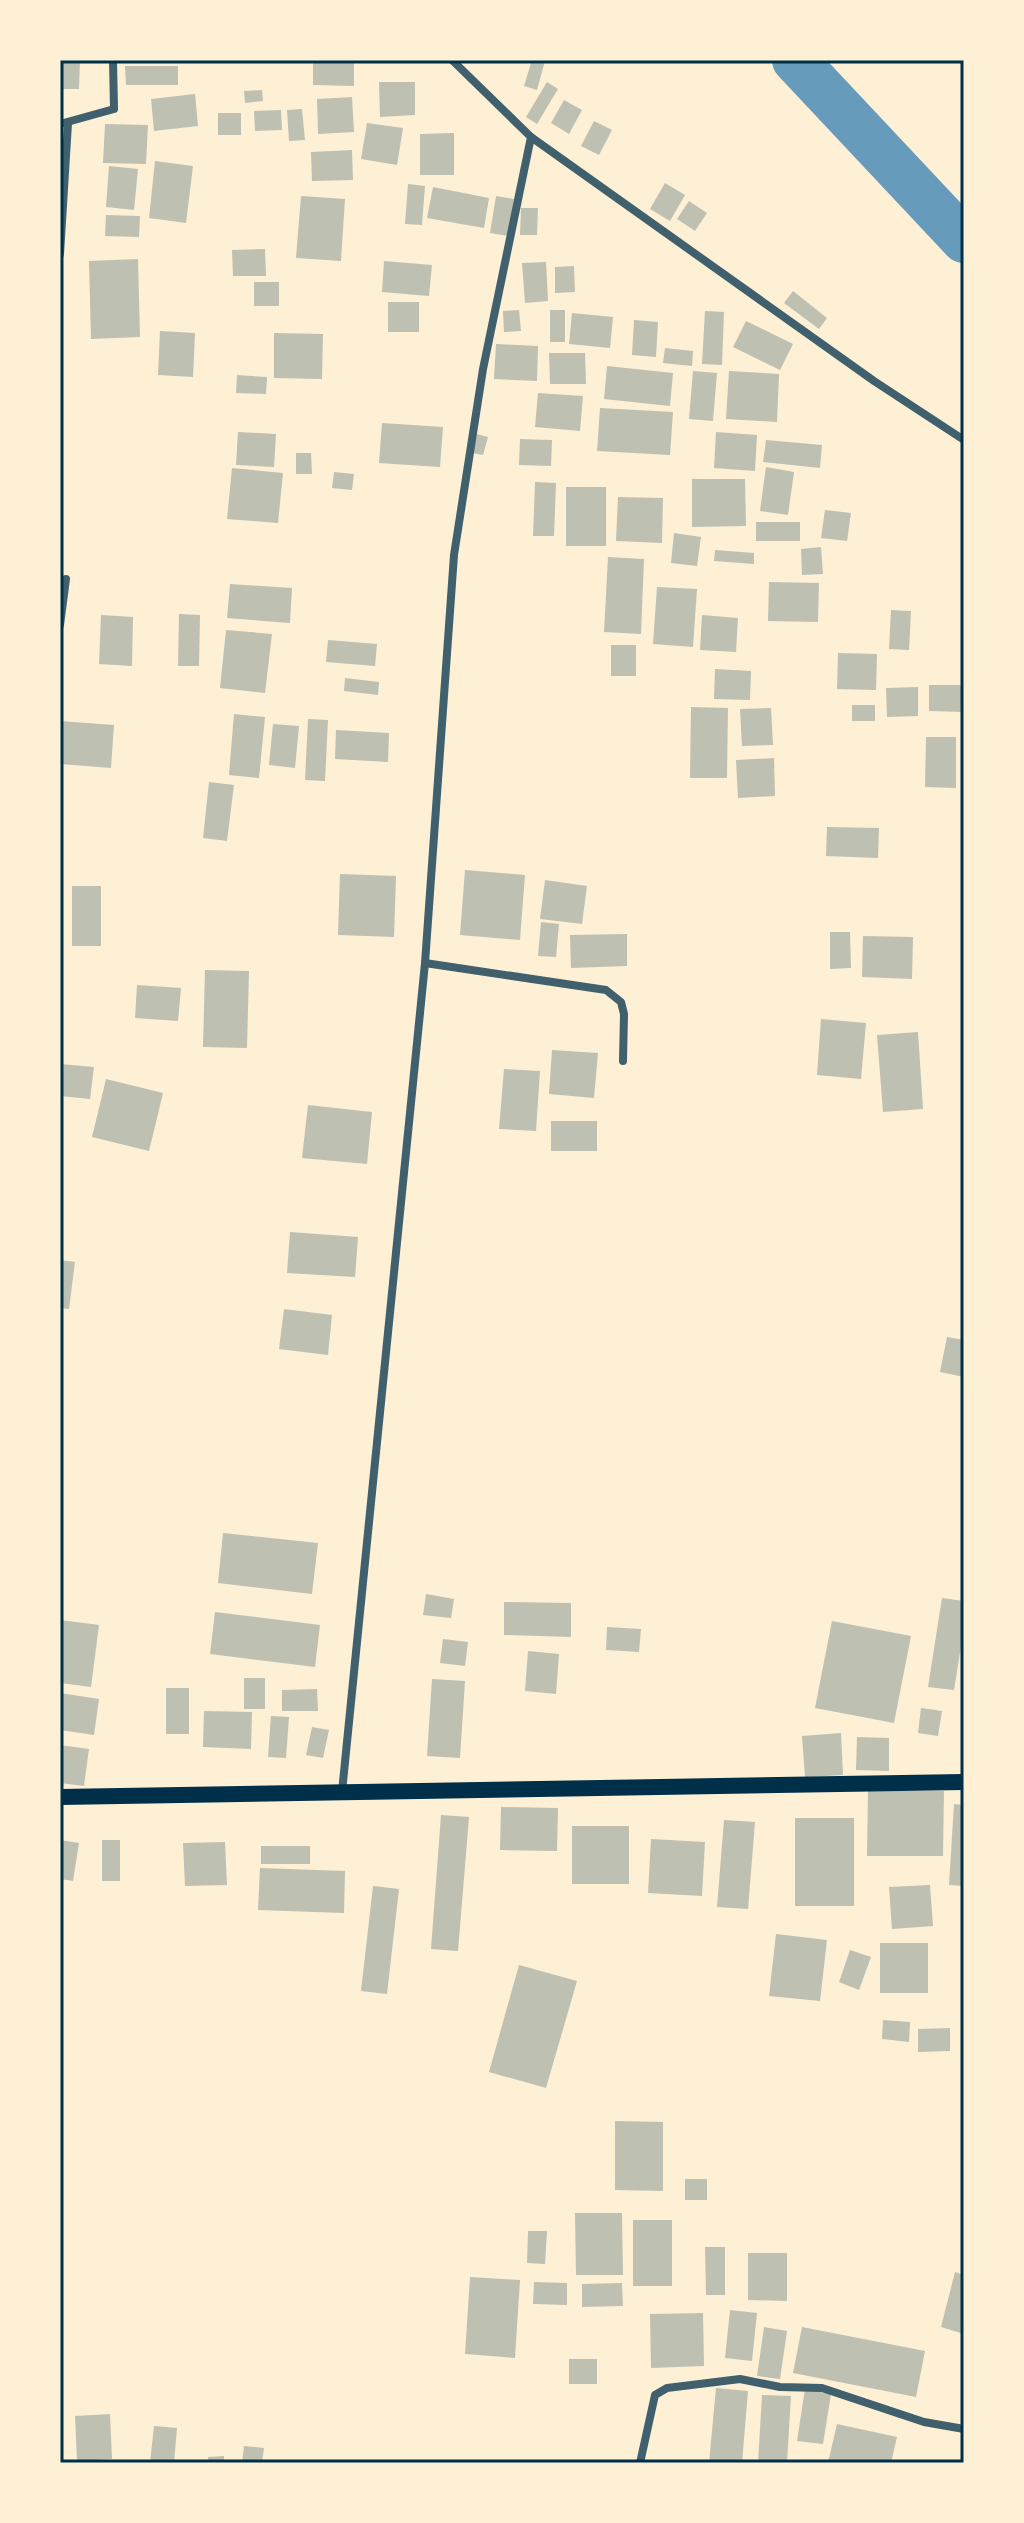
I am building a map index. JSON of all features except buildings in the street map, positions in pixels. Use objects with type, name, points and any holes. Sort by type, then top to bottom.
[{"type":"main road","points":[[60,1797],[964,1782]]},
{"type":"street","points":[[60,254],[64,124],[114,109],[113,60]]},
{"type":"street","points":[[452,60],[531,137],[874,381],[964,440]]},
{"type":"street","points":[[342,1792],[425,963],[454,555],[483,369],[531,137]]},
{"type":"street","points":[[60,625],[66,579]]},
{"type":"street","points":[[425,963],[606,990],[621,1002],[624,1014],[623,1061]]},
{"type":"street","points":[[640,2463],[655,2395],[667,2388],[740,2379],[780,2387],[822,2388],[924,2422],[964,2429]]},
{"type":"waterway","points":[[795,60],[964,240]]}]
